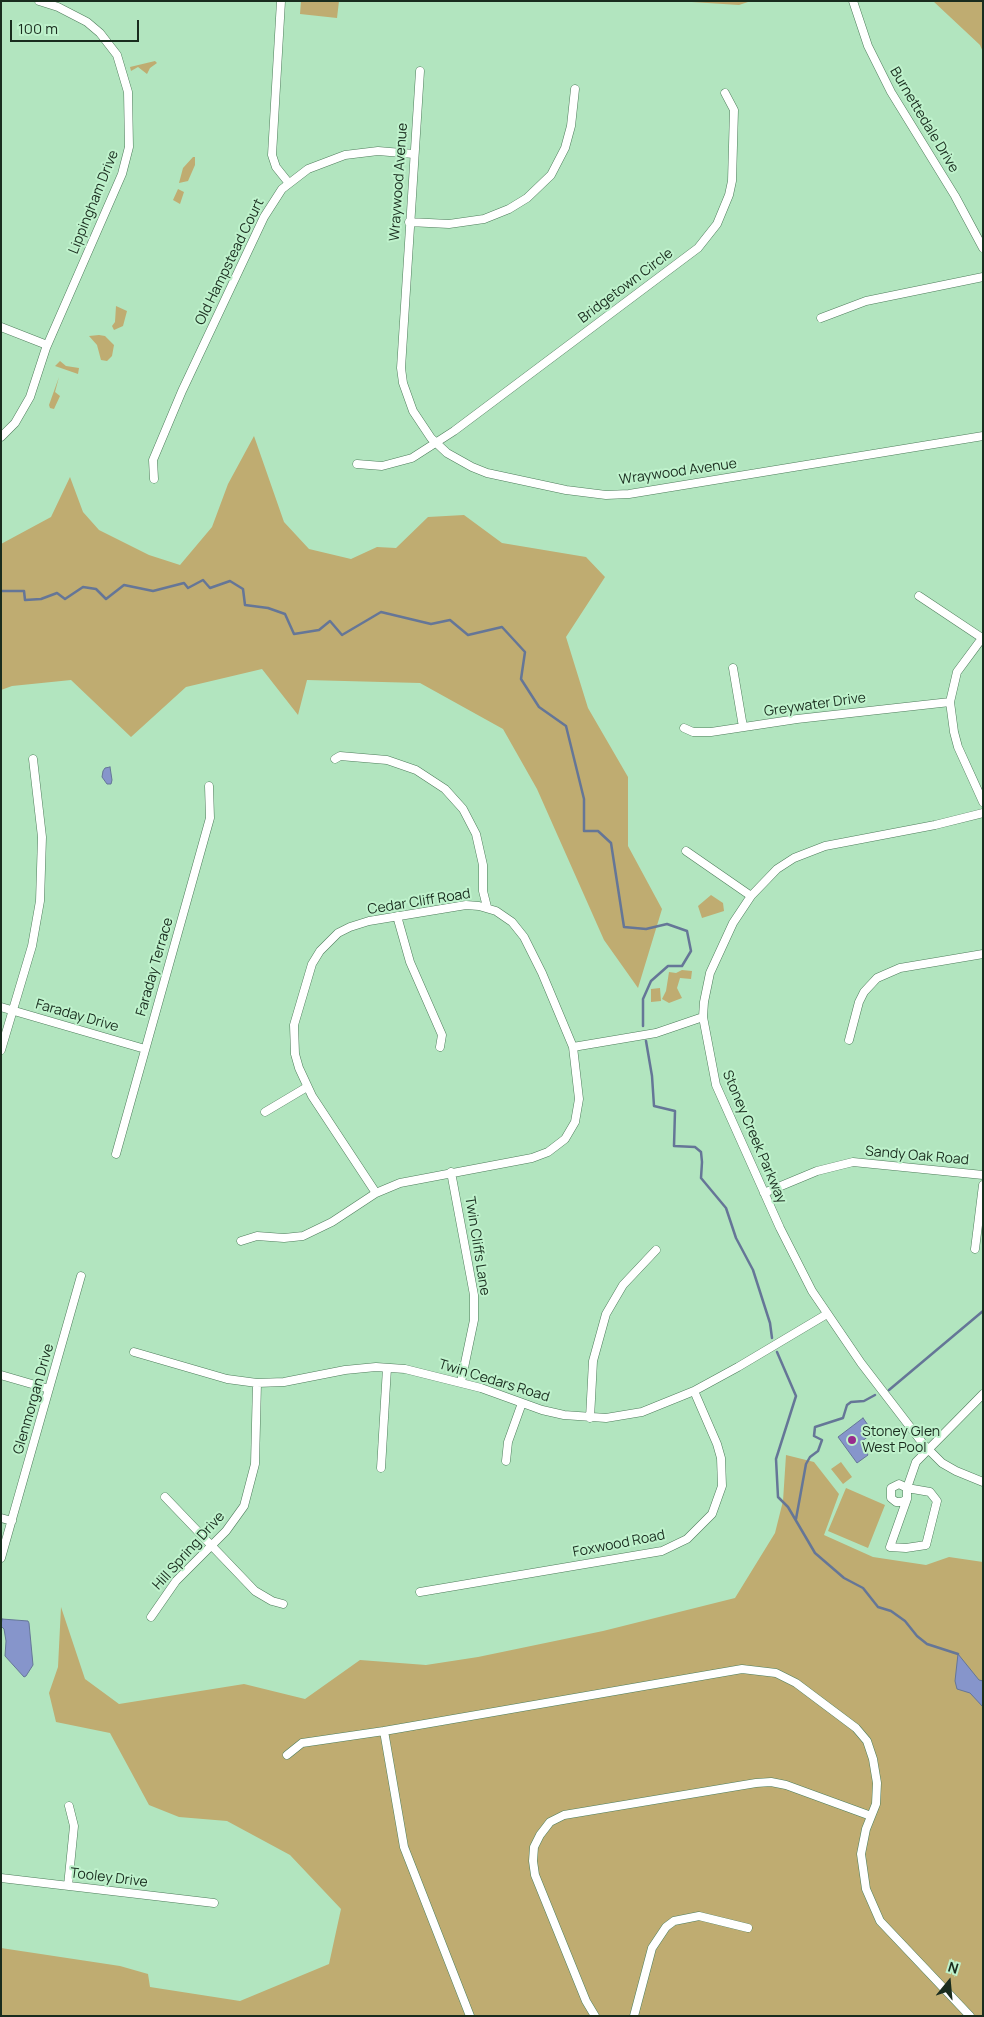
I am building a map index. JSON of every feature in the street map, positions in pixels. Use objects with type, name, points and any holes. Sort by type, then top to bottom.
[{"type":"street","name":"Lippingham Drive","points":[[1,436],[15,423],[27,402],[47,345],[122,174],[128,153],[131,131],[127,83],[117,55],[109,43],[100,32],[73,13],[39,1]]},
{"type":"street","points":[[281,1],[272,155],[276,167],[288,182]]},
{"type":"street","name":"Burnettedale Drive","points":[[853,1],[868,46],[886,84],[956,196],[983,248]]},
{"type":"street","name":"Wraywood Avenue","points":[[420,71],[402,334],[403,383],[412,411],[436,442],[461,462],[487,472],[566,490],[606,494],[670,488],[983,436]]},
{"type":"street","points":[[409,222],[450,224],[473,221],[501,213],[527,198],[551,175],[565,148],[571,126],[574,89]]},
{"type":"street","name":"Bridgetown Circle","points":[[357,464],[382,466],[396,464],[412,458],[698,248],[708,236],[723,210],[732,181],[734,110],[725,93]]},
{"type":"street","name":"Old Hampstead Court","points":[[154,479],[153,460],[187,378],[264,217],[288,182],[308,169],[351,154],[378,151],[414,154]]},
{"type":"street","points":[[821,318],[874,299],[983,277]]},
{"type":"street","points":[[1,327],[47,345]]},
{"type":"street","points":[[919,596],[983,637],[957,672],[950,702],[958,747],[983,802]]},
{"type":"street","points":[[734,668],[743,727]]},
{"type":"street","name":"Greywater Drive","points":[[684,728],[701,733],[857,712],[950,702]]},
{"type":"street","points":[[335,759],[340,756],[370,757],[400,764],[430,778],[449,793],[463,809],[476,834],[483,865],[483,891],[487,907]]},
{"type":"street","points":[[1,1050],[32,946],[40,901],[42,837],[33,759]]},
{"type":"street","name":"Faraday Terrace","points":[[116,1154],[210,818],[209,786]]},
{"type":"street","name":"Stoney Creek Parkway","points":[[983,813],[866,837],[809,851],[777,869],[751,896],[734,923],[710,974],[706,988],[703,1017],[716,1085],[764,1193],[812,1291],[907,1426],[929,1451],[956,1471],[983,1482]]},
{"type":"street","points":[[686,851],[751,896]]},
{"type":"street","name":"Cedar Cliff Road","points":[[241,1241],[257,1236],[284,1238],[303,1236],[332,1222],[376,1193],[400,1183],[532,1158],[548,1152],[565,1138],[574,1122],[580,1099],[573,1047],[524,937],[504,916],[487,907],[466,905],[397,916],[350,927],[330,940],[312,964],[297,1011],[294,1037],[299,1068],[307,1087],[376,1193]]},
{"type":"street","points":[[397,916],[410,962],[442,1035],[440,1046]]},
{"type":"street","points":[[849,1040],[858,1003],[865,991],[877,978],[900,968],[983,954]]},
{"type":"street","name":"Faraday Drive","points":[[1,1007],[145,1048]]},
{"type":"street","points":[[573,1047],[656,1033],[703,1017]]},
{"type":"street","points":[[265,1112],[307,1087]]},
{"type":"street","name":"Sandy Oak Road","points":[[764,1193],[817,1171],[853,1162],[983,1175]]},
{"type":"street","name":"Twin Cliffs Lane","points":[[451,1172],[474,1295],[474,1320],[461,1382]]},
{"type":"street","points":[[975,1249],[983,1185]]},
{"type":"street","points":[[590,1418],[594,1356],[606,1314],[623,1285],[656,1250]]},
{"type":"street","name":"Glenmorgan Drive","points":[[1,1558],[81,1276]]},
{"type":"street","name":"Twin Cedars Road","points":[[134,1352],[227,1379],[257,1384],[284,1382],[345,1370],[388,1368],[461,1382],[564,1415],[590,1418],[620,1417],[642,1412],[694,1391],[827,1314]]},
{"type":"street","points":[[381,1468],[388,1368]]},
{"type":"street","points":[[1,1375],[49,1389]]},
{"type":"street","name":"Hill Spring Drive","points":[[151,1617],[176,1581],[211,1546],[237,1517],[244,1506],[252,1481],[257,1384]]},
{"type":"street","name":"Foxwood Road","points":[[420,1592],[662,1551],[687,1539],[712,1514],[722,1486],[717,1444],[694,1391]]},
{"type":"street","points":[[907,1499],[902,1502],[896,1502],[891,1498],[890,1492],[896,1484],[902,1484],[907,1488],[930,1492],[936,1501],[926,1545],[906,1548],[890,1547],[907,1499],[907,1488],[916,1462],[929,1451],[983,1394]]},
{"type":"street","points":[[506,1461],[508,1442],[522,1403]]},
{"type":"street","points":[[164,1497],[255,1591],[284,1604]]},
{"type":"street","points":[[1,1518],[12,1521]]},
{"type":"street","points":[[287,1755],[302,1743],[384,1731],[742,1669],[776,1673],[796,1683],[855,1727],[867,1741],[873,1759],[876,1804],[861,1854],[866,1889],[880,1920],[970,2016]]},
{"type":"street","points":[[384,1731],[404,1847],[470,2016]]},
{"type":"street","points":[[595,2016],[586,2001],[535,1875],[534,1847],[550,1822],[564,1815],[763,1782],[786,1785],[871,1816]]},
{"type":"street","points":[[68,1886],[74,1826],[69,1806]]},
{"type":"street","name":"Tooley Drive","points":[[1,1878],[214,1903]]},
{"type":"street","points":[[634,2016],[652,1948],[666,1927],[674,1921],[699,1916],[748,1928]]},
{"type":"shaded area","points":[[301,1],[339,1],[337,18],[300,14]]},
{"type":"shaded area","points":[[676,1],[751,1],[739,5]]},
{"type":"shaded area","points":[[933,1],[983,1],[983,52],[980,45]]},
{"type":"shaded area","points":[[155,61],[157,63],[150,68],[147,74],[138,67],[131,71],[130,67]]},
{"type":"shaded area","points":[[195,157],[195,165],[188,181],[179,183],[183,168]]},
{"type":"shaded area","points":[[178,189],[184,192],[180,204],[173,200]]},
{"type":"shaded area","points":[[116,306],[127,311],[123,326],[114,330],[112,326],[115,322]]},
{"type":"shaded area","points":[[89,336],[105,336],[114,345],[112,356],[107,361],[101,360],[97,345]]},
{"type":"shaded area","points":[[60,361],[66,366],[79,368],[78,374],[55,366]]},
{"type":"shaded area","points":[[59,377],[55,392],[60,396],[54,409],[50,408],[49,405]]},
{"type":"shaded area","points":[[254,436],[284,522],[309,549],[351,559],[377,547],[396,548],[428,517],[464,515],[502,543],[586,557],[605,577],[566,637],[588,708],[628,777],[628,846],[662,909],[638,988],[604,940],[537,789],[503,729],[420,683],[307,680],[298,715],[262,669],[186,687],[131,737],[71,680],[12,686],[1,690],[1,544],[51,517],[70,477],[83,512],[99,530],[149,555],[180,565],[212,527],[228,484]]},
{"type":"shaded area","points":[[711,895],[723,903],[724,911],[702,918],[698,906]]},
{"type":"shaded area","points":[[682,970],[692,971],[691,979],[680,978],[677,988],[682,998],[669,1003],[662,999],[666,991],[669,972],[676,973]]},
{"type":"shaded area","points":[[660,988],[661,1001],[651,1002],[651,989]]},
{"type":"shaded area","points":[[786,1455],[814,1462],[839,1494],[824,1535],[873,1557],[926,1565],[949,1557],[983,1562],[983,2016],[1,2016],[1,1948],[120,1966],[148,1974],[150,1987],[240,2001],[329,1964],[341,1909],[290,1855],[227,1821],[179,1817],[149,1805],[110,1733],[56,1722],[49,1693],[58,1667],[61,1607],[85,1679],[119,1704],[244,1684],[305,1699],[360,1660],[426,1665],[478,1657],[603,1631],[735,1598],[775,1533],[783,1501]]},
{"type":"shaded area","points":[[841,1462],[852,1477],[843,1484],[831,1469]]},
{"type":"shaded area","points":[[846,1488],[885,1505],[868,1548],[828,1531]]},
{"type":"water","points":[[110,767],[112,780],[111,784],[107,784],[102,777],[103,771],[105,768]]},
{"type":"water","name":"Stoney Glen West Pool","points":[[863,1418],[875,1435],[872,1437],[870,1435],[861,1442],[868,1455],[857,1463],[838,1437]]},
{"type":"water","points":[[2,1619],[28,1621],[29,1623],[33,1665],[24,1677],[5,1656],[6,1641],[4,1629],[1,1626]]},
{"type":"water","points":[[958,1654],[979,1680],[983,1681],[983,1707],[970,1693],[957,1689],[955,1681]]},
{"type":"waterway","points":[[1,591],[24,591],[25,600],[41,599],[57,593],[65,599],[83,587],[96,589],[106,599],[124,585],[153,591],[184,583],[188,588],[203,580],[210,588],[230,581],[243,589],[245,605],[268,608],[285,614],[294,634],[319,630],[330,621],[342,635],[381,612],[431,624],[450,620],[468,635],[502,627],[525,652],[521,679],[539,707],[566,726],[584,799],[584,831],[598,831],[611,843],[624,927],[646,929],[667,924],[687,931],[691,951],[682,966],[668,966],[651,981],[643,999],[643,1026]]},
{"type":"waterway","points":[[646,1041],[652,1076],[654,1106],[675,1111],[674,1146],[695,1147],[701,1152],[701,1178],[726,1208],[736,1238],[753,1270],[770,1323],[772,1338]]},
{"type":"waterway","points":[[889,1390],[983,1311]]},
{"type":"waterway","points":[[777,1352],[796,1396],[776,1459],[778,1497],[788,1507],[815,1553],[844,1578],[863,1588],[878,1607],[891,1611],[905,1621],[917,1636],[927,1644],[958,1654]]},
{"type":"waterway","points":[[796,1519],[806,1464],[810,1457],[818,1451],[822,1440],[814,1436],[815,1427],[843,1418],[847,1405],[851,1402],[864,1401],[875,1395]]},
{"type":"place","name":"Stoney Glen West Pool","points":[[852,1440]]}]
